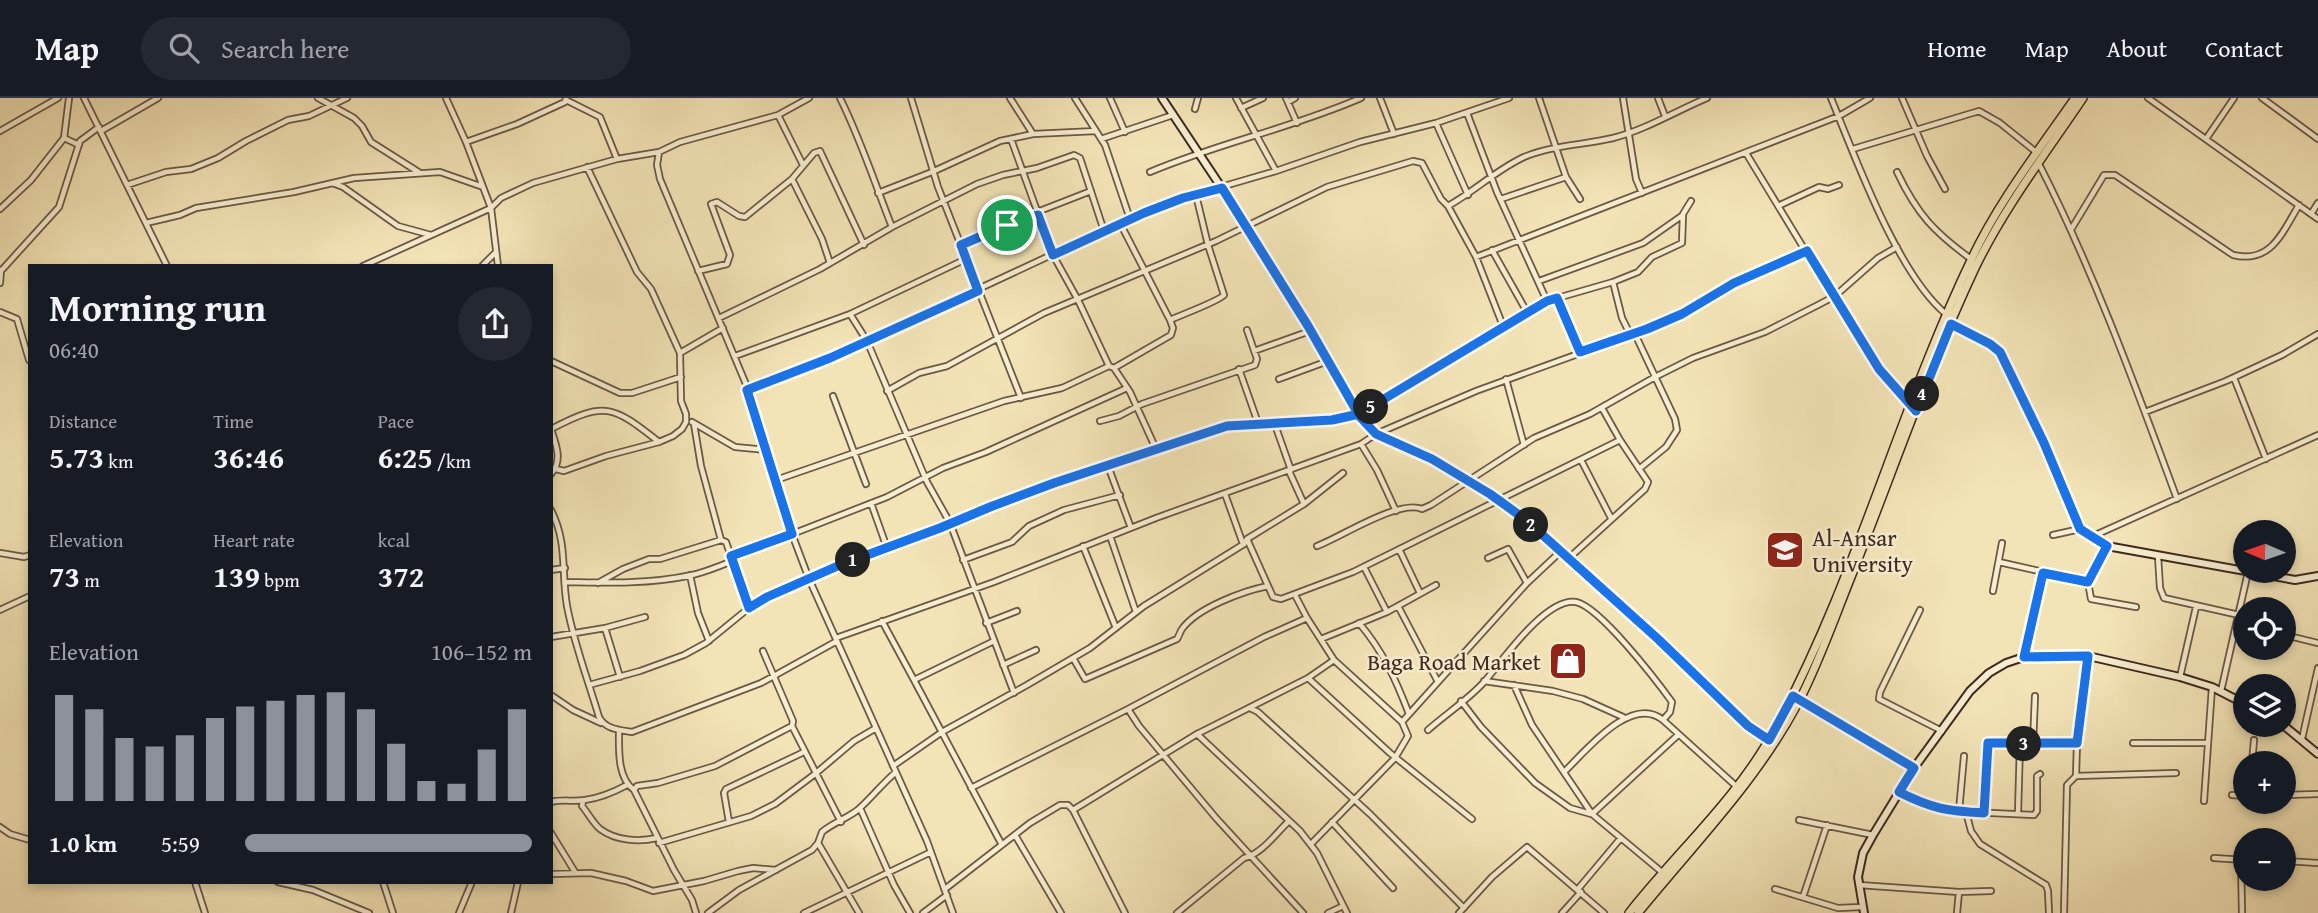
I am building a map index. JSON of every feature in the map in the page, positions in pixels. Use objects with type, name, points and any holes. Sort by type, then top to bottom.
[{"type":"main road","points":[[1638,913],[1751,779],[1783,730],[1827,638],[1947,314],[1971,259],[2036,152],[2075,98]]},
{"type":"main road","points":[[1913,408],[1982,255],[2008,210],[2083,98]]},
{"type":"main road","points":[[1629,913],[1736,786],[1796,699]]},
{"type":"street","points":[[0,131],[58,98]]},
{"type":"street","points":[[0,209],[31,180],[64,138],[69,98]]},
{"type":"street","points":[[84,98],[166,264]]},
{"type":"street","points":[[0,283],[0,270],[59,207],[80,141],[158,98]]},
{"type":"street","points":[[318,98],[333,105],[362,126],[371,142],[421,173]]},
{"type":"street","points":[[127,185],[166,172],[191,169],[218,158],[288,120],[309,116],[347,98]]},
{"type":"street","points":[[446,98],[491,208],[498,264]]},
{"type":"street","points":[[367,264],[491,208],[501,198],[533,183],[617,159],[659,152],[680,142],[778,115],[810,98]]},
{"type":"street","points":[[840,98],[865,150],[892,227]]},
{"type":"street","points":[[911,98],[932,172],[1021,398]]},
{"type":"street","points":[[1010,98],[1033,134]]},
{"type":"street","points":[[1075,98],[1101,139],[1130,219]]},
{"type":"street","points":[[1110,98],[1125,132]]},
{"type":"street","points":[[1162,98],[1247,226],[1359,416],[1376,434],[1432,459],[1498,499],[1526,520],[1658,639],[1748,726],[1769,740]]},
{"type":"street","points":[[1195,109],[1198,98]]},
{"type":"street","points":[[1236,98],[1276,171]]},
{"type":"street","points":[[1241,108],[1263,98]]},
{"type":"street","points":[[1295,98],[1287,100],[1297,123]]},
{"type":"street","points":[[1150,172],[1199,153],[1297,123],[1361,98]]},
{"type":"street","points":[[1380,98],[1394,134]]},
{"type":"street","points":[[747,390],[830,358],[1130,219],[1360,142],[1436,123],[1509,98]]},
{"type":"street","points":[[1539,98],[1566,177],[1580,199]]},
{"type":"street","points":[[1623,98],[1636,179],[1642,192]]},
{"type":"street","points":[[1658,98],[1665,116]]},
{"type":"street","points":[[1448,205],[1468,195],[1504,167],[1528,156],[1615,138],[1694,101],[1707,98]]},
{"type":"street","points":[[1831,98],[1898,247],[1926,293],[1947,314]]},
{"type":"street","points":[[1476,257],[1839,116],[1870,98]]},
{"type":"street","points":[[1902,98],[1945,189]]},
{"type":"street","points":[[2148,98],[2156,100],[2318,219]]},
{"type":"street","points":[[2206,139],[2234,98]]},
{"type":"street","points":[[2262,98],[2318,139]]},
{"type":"street","points":[[466,142],[552,110],[566,99],[600,117],[617,159]]},
{"type":"street","points":[[1853,149],[1979,111],[2000,123],[2036,152]]},
{"type":"street","points":[[1466,113],[1547,301]]},
{"type":"street","points":[[778,115],[803,165]]},
{"type":"street","points":[[1101,139],[1174,115]]},
{"type":"street","points":[[1436,123],[1468,195]]},
{"type":"street","points":[[878,192],[1011,139],[1033,134],[1096,131]]},
{"type":"street","points":[[64,138],[79,145]]},
{"type":"street","points":[[1011,139],[1053,255],[1111,367],[1127,388],[1156,449]]},
{"type":"street","points":[[698,271],[727,264],[730,260],[710,204],[717,202],[745,217],[792,179],[814,153],[820,151],[864,245]]},
{"type":"street","points":[[659,152],[657,165],[660,179],[747,390],[792,534],[809,579],[932,852],[953,913]]},
{"type":"street","points":[[1746,153],[1879,369],[1913,408]]},
{"type":"street","points":[[719,318],[830,263],[892,227],[977,184],[1077,155],[1104,231]]},
{"type":"street","points":[[887,391],[919,373],[947,366],[1044,313],[1208,245],[1326,187],[1413,161],[1422,163],[1441,199],[1448,205],[1476,257],[1503,326]]},
{"type":"street","points":[[2039,164],[2072,228],[2178,499]]},
{"type":"street","points":[[556,469],[564,471],[659,442],[682,429],[686,418],[681,401],[680,353],[651,289],[637,272],[587,167]]},
{"type":"street","points":[[146,223],[180,215],[195,208],[210,208],[354,178],[440,172],[483,187]]},
{"type":"street","points":[[1897,172],[1909,198],[1926,222],[1971,259]]},
{"type":"street","points":[[2072,228],[2104,174],[2115,175],[2233,256],[2248,259],[2263,254],[2278,239],[2298,205]]},
{"type":"street","points":[[1501,199],[1566,177]]},
{"type":"street","points":[[792,179],[822,239],[830,263]]},
{"type":"street","points":[[334,184],[343,187],[398,226],[432,235]]},
{"type":"street","points":[[1778,205],[1819,187],[1828,189],[1839,184]]},
{"type":"street","points":[[961,245],[1091,191]]},
{"type":"street","points":[[1170,320],[1206,303],[1220,300],[1224,295],[1196,195]]},
{"type":"street","points":[[1539,281],[1643,243],[1683,214],[1691,201]]},
{"type":"street","points":[[2311,214],[2318,204]]},
{"type":"street","points":[[589,685],[684,654],[709,641],[749,608],[767,597],[840,565],[1054,483],[1227,426],[1359,416],[1547,301],[1638,272],[1652,257],[1682,243],[1683,214]]},
{"type":"street","points":[[776,480],[1003,401],[1062,388],[1111,367],[1171,335],[1173,328],[1170,320],[1120,223]]},
{"type":"street","points":[[1317,546],[1396,511],[1415,506],[1422,509],[1534,438],[1602,408],[1693,358],[1776,327],[1835,296],[1878,258],[1898,247]]},
{"type":"street","points":[[1492,250],[1527,312]]},
{"type":"street","points":[[484,264],[496,251]]},
{"type":"street","points":[[553,696],[573,710],[619,730],[632,732],[743,691],[836,639],[1361,444],[1376,434],[1506,379],[1633,335],[1682,314],[1734,283],[1807,251]]},
{"type":"street","points":[[734,356],[850,314],[966,259]]},
{"type":"street","points":[[1613,282],[1622,318],[1655,377],[1675,419],[1677,430],[1666,447],[1639,469]]},
{"type":"street","points":[[1557,298],[1580,352]]},
{"type":"street","points":[[0,312],[17,318],[28,356]]},
{"type":"street","points":[[850,314],[867,341],[926,479],[950,523],[1014,693]]},
{"type":"street","points":[[1951,324],[2000,352],[2044,443],[2080,529],[2107,546],[2233,568]]},
{"type":"street","points":[[680,353],[723,328]]},
{"type":"street","points":[[1100,421],[1257,363],[1247,330]]},
{"type":"street","points":[[1254,351],[1311,331]]},
{"type":"street","points":[[2145,412],[2234,377],[2318,334]]},
{"type":"street","points":[[1279,379],[1329,361]]},
{"type":"street","points":[[553,362],[620,393],[632,393],[681,377]]},
{"type":"street","points":[[1239,369],[1258,423]]},
{"type":"street","points":[[2234,377],[2266,459]]},
{"type":"street","points":[[1506,379],[1524,445]]},
{"type":"street","points":[[566,582],[659,580],[690,575],[871,503],[926,479],[943,468],[986,452],[1127,388]]},
{"type":"street","points":[[833,396],[866,484]]},
{"type":"street","points":[[1568,559],[1645,489],[1648,482],[1602,408]]},
{"type":"street","points":[[553,428],[580,414],[611,411],[629,419],[659,442]]},
{"type":"street","points":[[686,418],[736,447],[767,450]]},
{"type":"street","points":[[1274,422],[1304,504]]},
{"type":"street","points":[[694,424],[721,540]]},
{"type":"street","points":[[2091,537],[2318,435]]},
{"type":"street","points":[[553,436],[559,456],[553,472]]},
{"type":"street","points":[[1225,494],[1245,542],[1273,597],[1278,598],[1364,567],[1620,440]]},
{"type":"street","points":[[1361,444],[1377,470],[1396,511]]},
{"type":"street","points":[[1581,460],[1611,518]]},
{"type":"street","points":[[1108,466],[1131,528]]},
{"type":"street","points":[[708,913],[739,890],[779,870],[812,849],[818,843],[822,832],[860,808],[894,769],[942,732],[1073,658],[1173,586],[1210,566],[1304,504],[1343,473]]},
{"type":"street","points":[[963,560],[1012,542],[1028,526],[1064,510],[1120,495]]},
{"type":"street","points":[[871,503],[887,548]]},
{"type":"street","points":[[553,515],[562,536],[567,604],[602,723]]},
{"type":"street","points":[[2053,536],[2080,529]]},
{"type":"street","points":[[1110,536],[1136,612]]},
{"type":"street","points":[[598,583],[649,559],[660,559],[721,540],[726,542],[749,608]]},
{"type":"street","points":[[1993,591],[2002,543]]},
{"type":"street","points":[[1083,546],[1116,628]]},
{"type":"street","points":[[2107,546],[2088,582],[2088,593],[2091,598],[2136,607]]},
{"type":"street","points":[[1399,549],[1420,593]]},
{"type":"street","points":[[1488,558],[1508,549],[1527,583]]},
{"type":"street","points":[[1402,722],[1527,583],[1560,552]]},
{"type":"street","points":[[0,553],[28,556]]},
{"type":"street","points":[[2158,556],[2160,588],[2164,598],[2233,614]]},
{"type":"street","points":[[1999,562],[2088,582]]},
{"type":"street","points":[[1364,567],[1387,612]]},
{"type":"street","points":[[553,570],[565,568]]},
{"type":"street","points":[[2024,657],[2043,573]]},
{"type":"street","points":[[690,575],[698,613],[709,641]]},
{"type":"street","points":[[2296,580],[2318,576]]},
{"type":"street","points":[[1321,639],[1387,612],[1436,585]]},
{"type":"street","points":[[1073,658],[1085,678],[1177,639],[1182,628],[1196,615],[1223,600],[1268,586]]},
{"type":"street","points":[[1295,594],[1307,618],[1335,660],[1402,722],[1408,740],[1395,758],[1311,844]]},
{"type":"street","points":[[0,610],[28,597]]},
{"type":"street","points":[[1428,730],[1485,681],[1494,667],[1527,631],[1559,605],[1572,601],[1579,603],[1612,630],[1643,663],[1672,702],[1670,712],[1663,720]]},
{"type":"street","points":[[1398,606],[1438,682]]},
{"type":"street","points":[[2180,677],[2196,607]]},
{"type":"street","points":[[1920,610],[1879,699],[1942,732]]},
{"type":"street","points":[[986,623],[1017,611]]},
{"type":"street","points":[[553,638],[645,617]]},
{"type":"street","points":[[971,788],[1264,637],[1307,618]]},
{"type":"street","points":[[882,621],[1002,845]]},
{"type":"street","points":[[1359,623],[1392,670],[1409,713]]},
{"type":"street","points":[[605,628],[620,677]]},
{"type":"street","points":[[2296,638],[2318,643]]},
{"type":"street","points":[[2221,691],[2233,640]]},
{"type":"street","points":[[914,680],[993,641]]},
{"type":"street","points":[[1003,665],[1036,650]]},
{"type":"street","points":[[763,651],[793,721],[792,726],[841,822]]},
{"type":"street","points":[[2064,913],[2067,785],[2076,776],[2077,743],[2088,656]]},
{"type":"street","points":[[1775,889],[1838,910],[1862,910],[1858,885],[1863,853],[1872,835],[1914,768],[1970,691],[2007,663],[2024,657],[2088,656],[2180,677],[2212,687],[2233,698]]},
{"type":"street","points":[[1073,810],[1197,734],[1308,678],[1335,660]]},
{"type":"street","points":[[2302,738],[2318,668]]},
{"type":"street","points":[[1308,678],[1395,758],[1472,819]]},
{"type":"street","points":[[1485,681],[1553,691],[1583,699],[1623,717]]},
{"type":"street","points":[[1514,685],[1532,725],[1592,814],[1663,873]]},
{"type":"street","points":[[2204,801],[2212,687]]},
{"type":"street","points":[[2034,744],[2035,696]]},
{"type":"street","points":[[1796,699],[1914,768]]},
{"type":"street","points":[[1461,701],[1480,727],[1535,783],[1570,808],[1592,814]]},
{"type":"street","points":[[1249,708],[1258,712],[1354,801],[1462,911],[1492,877],[1527,847],[1604,913]]},
{"type":"street","points":[[1128,709],[1163,755],[1303,913]]},
{"type":"street","points":[[1564,772],[1623,717],[1648,712],[1663,720],[1736,786]]},
{"type":"street","points":[[634,790],[638,786],[658,783],[715,766],[792,726]]},
{"type":"street","points":[[583,801],[582,806],[599,828],[609,834],[640,842],[658,840],[751,816],[775,804],[816,775],[854,741],[876,728]]},
{"type":"street","points":[[619,730],[623,775],[627,785],[634,790],[674,870],[685,885],[696,913]]},
{"type":"street","points":[[1197,734],[1311,844],[1347,913]]},
{"type":"street","points":[[2296,734],[2318,754]]},
{"type":"street","points":[[1592,814],[1678,735]]},
{"type":"street","points":[[2253,751],[2254,740]]},
{"type":"street","points":[[1984,813],[1988,743],[2077,743]]},
{"type":"street","points":[[2018,814],[2020,743]]},
{"type":"street","points":[[2133,743],[2208,743]]},
{"type":"street","points":[[729,822],[724,793],[726,789],[804,752]]},
{"type":"street","points":[[1959,811],[1964,756]]},
{"type":"street","points":[[2076,776],[2176,773]]},
{"type":"street","points":[[1899,792],[1925,806],[1966,812],[2036,814],[2036,781],[2040,774]]},
{"type":"street","points":[[553,802],[583,801],[608,795],[627,785]]},
{"type":"street","points":[[2296,795],[2318,794]]},
{"type":"street","points":[[945,889],[1060,804],[1068,805],[1125,913]]},
{"type":"street","points":[[860,808],[910,913]]},
{"type":"street","points":[[1966,812],[1971,831],[1980,844],[2046,885],[2049,913]]},
{"type":"street","points":[[1799,820],[1872,835]]},
{"type":"street","points":[[1177,913],[1244,858],[1252,856],[1289,821]]},
{"type":"street","points":[[1332,822],[1393,888]]},
{"type":"street","points":[[1803,897],[1827,825]]},
{"type":"street","points":[[0,827],[10,834],[28,839]]},
{"type":"street","points":[[0,835],[10,834]]},
{"type":"street","points":[[1015,835],[1060,911],[1051,913]]},
{"type":"street","points":[[553,836],[575,872]]},
{"type":"street","points":[[1562,913],[1620,839]]},
{"type":"street","points":[[818,843],[859,913]]},
{"type":"street","points":[[804,913],[932,852]]},
{"type":"street","points":[[2214,858],[2233,859]]},
{"type":"street","points":[[2296,862],[2318,863]]},
{"type":"street","points":[[553,874],[591,873],[653,891],[738,871],[779,870]]},
{"type":"street","points":[[196,884],[205,913]]},
{"type":"street","points":[[287,884],[313,890],[369,913]]},
{"type":"street","points":[[384,884],[393,913]]},
{"type":"street","points":[[458,913],[471,884]]},
{"type":"street","points":[[510,913],[517,884]]},
{"type":"street","points":[[1858,885],[1959,892],[1991,891]]},
{"type":"street","points":[[2242,891],[2242,913]]},
{"type":"street","points":[[1957,913],[1959,892]]},
{"type":"street","points":[[923,913],[947,895]]},
{"type":"street","points":[[1328,913],[1343,906]]},
{"type":"place","name":"Al-Ansar University","points":[[1785,550]]},
{"type":"place","name":"Baga Road Market","points":[[1568,661]]},
{"type":"route","points":[[1007,225],[961,245],[978,291],[830,358],[747,390],[792,534],[731,556],[749,608],[767,597],[840,565],[990,507],[1227,426],[1332,420],[1359,414],[1360,417],[1376,434],[1432,459],[1490,494],[1526,520],[1658,639],[1748,726],[1769,740],[1793,696],[1914,768],[1899,792],[1925,806],[1949,811],[1984,813],[1987,745],[1990,741],[2077,743],[2088,656],[2024,657],[2043,573],[2088,582],[2107,546],[2080,529],[2044,443],[2000,352],[1951,324],[1916,411],[1879,369],[1807,251],[1734,283],[1682,314],[1580,352],[1557,298],[1547,301],[1369,408],[1360,417],[1329,361],[1308,326],[1222,188],[1183,198],[1144,213],[1053,255],[1038,215],[1007,225]]}]
